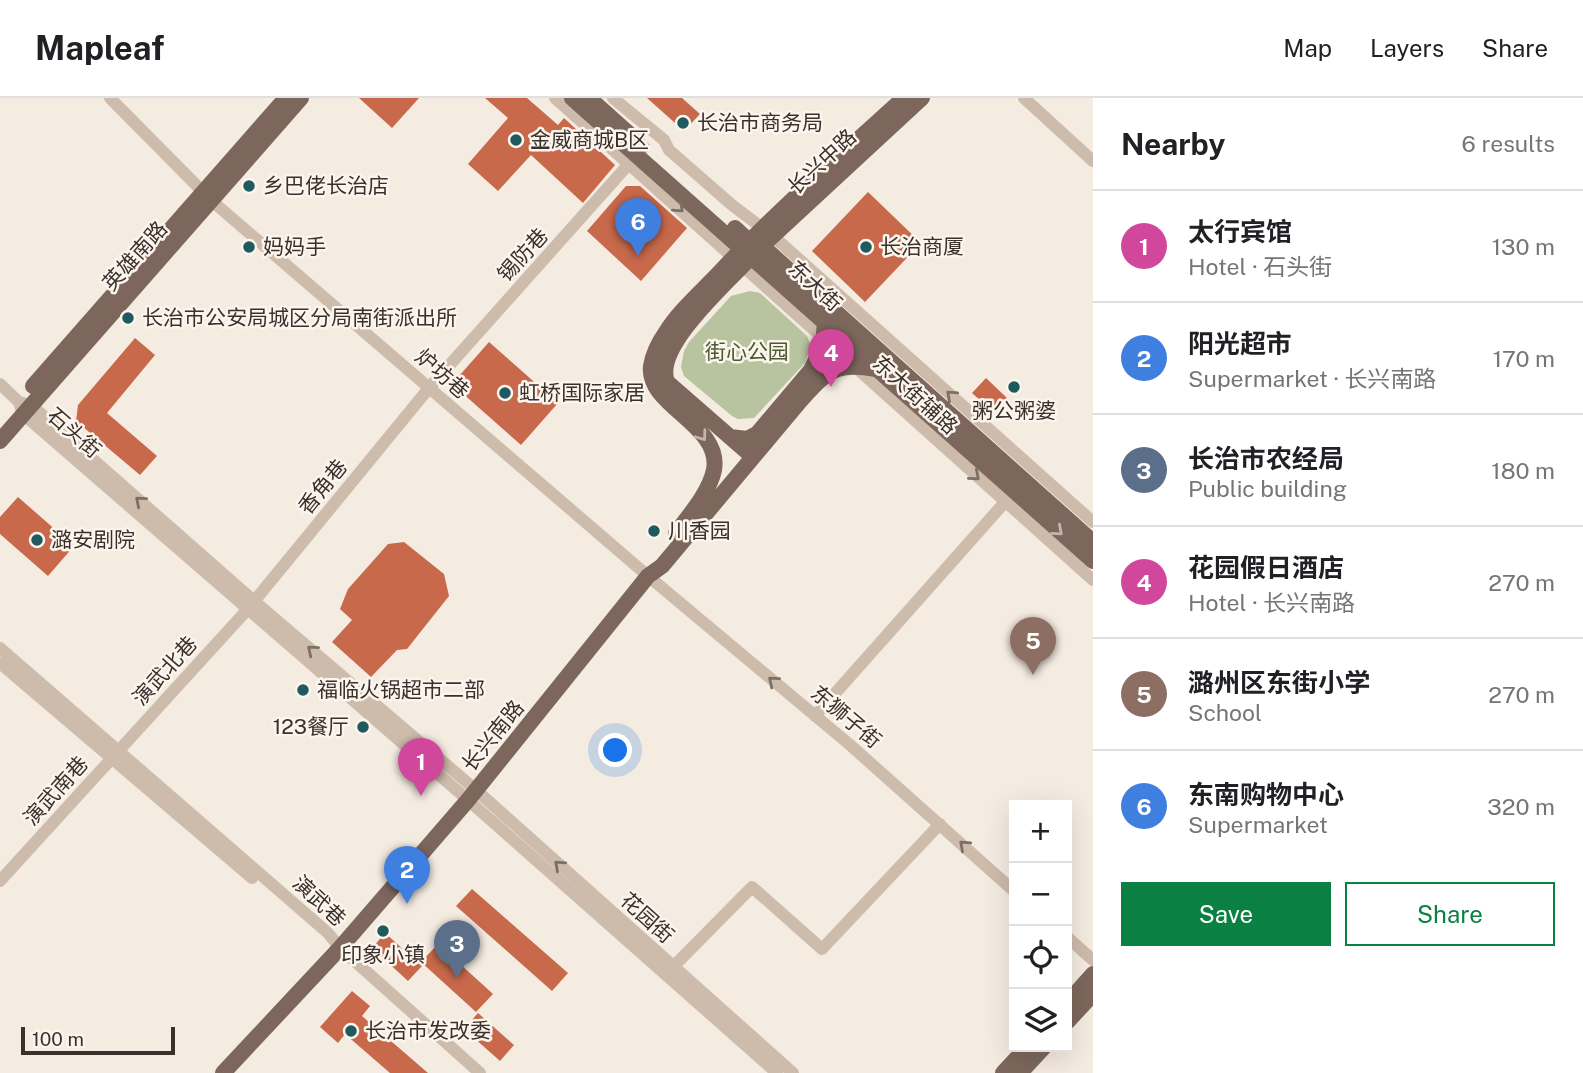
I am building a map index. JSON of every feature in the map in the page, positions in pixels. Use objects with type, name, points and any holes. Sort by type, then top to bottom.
[{"type":"main road","name":"英雄南路","points":[[207,197],[286,98]]},
{"type":"main road","name":"英雄南路","points":[[0,442],[24,407],[207,197],[300,98]]},
{"type":"main road","name":"东大街","points":[[572,98],[638,156],[752,247],[1093,542]]},
{"type":"main road","name":"东大街","points":[[589,98],[638,156]]},
{"type":"main road","name":"长兴中路","points":[[752,247],[904,98]]},
{"type":"main road","name":"长兴中路","points":[[752,247],[922,98]]},
{"type":"main road","name":"东大街","points":[[752,247],[824,330],[875,369],[1093,561]]},
{"type":"main road","points":[[752,247],[685,328],[670,350],[664,369],[667,382],[753,457]]},
{"type":"main road","name":"长兴南路","points":[[223,1073],[340,948],[472,795],[648,576],[655,560],[700,501],[714,468],[713,454],[699,430],[656,389],[651,369],[653,357],[675,320],[752,247]]},
{"type":"main road","points":[[730,437],[747,439],[757,434],[811,370],[820,355],[824,330]]},
{"type":"main road","points":[[853,365],[875,369]]},
{"type":"main road","name":"长兴南路","points":[[648,576],[662,566],[820,380],[835,370],[853,365]]},
{"type":"main road","name":"英雄南路","points":[[0,425],[24,407]]},
{"type":"main road","points":[[1072,997],[1093,974]]},
{"type":"main road","points":[[1072,1017],[1093,994]]},
{"type":"main road","points":[[1003,1073],[1022,1052]]},
{"type":"main road","points":[[1020,1073],[1039,1052]]},
{"type":"street","name":"炉坊巷","points":[[110,98],[207,197],[648,576]]},
{"type":"street","name":"东大街辅路","points":[[555,98],[638,156],[1093,522]]},
{"type":"street","name":"东大街辅路","points":[[613,98],[664,140],[669,150],[732,205],[752,247]]},
{"type":"street","points":[[1024,98],[1093,161]]},
{"type":"street","name":"锡防巷","points":[[429,388],[638,156]]},
{"type":"street","name":"东大街辅路","points":[[824,330],[853,365],[1093,580]]},
{"type":"street","name":"石头街","points":[[0,384],[250,605],[472,795]]},
{"type":"street","name":"香角巷","points":[[250,605],[429,388]]},
{"type":"street","points":[[815,716],[1004,502]]},
{"type":"street","name":"东狮子街","points":[[648,576],[815,716],[1009,886]]},
{"type":"street","name":"演武北巷","points":[[115,754],[250,605]]},
{"type":"street","name":"演武巷","points":[[0,648],[115,754],[480,1073]]},
{"type":"street","name":"演武巷","points":[[0,663],[115,754]]},
{"type":"street","name":"演武南巷","points":[[0,881],[115,754]]},
{"type":"street","name":"花园街","points":[[472,795],[669,971],[777,1073]]},
{"type":"street","points":[[669,971],[751,887],[822,949],[940,824]]},
{"type":"street","points":[[1072,941],[1093,960]]},
{"type":"street","name":"花园街","points":[[669,971],[793,1073]]},
{"type":"green space","name":"街心公园","points":[[750,291],[760,293],[807,336],[811,346],[805,363],[754,418],[738,419],[684,376],[681,367],[689,342],[731,296]]},
{"type":"building","points":[[359,98],[419,98],[392,128]]},
{"type":"building","points":[[485,98],[527,98],[558,125],[564,118],[615,165],[583,203],[531,155],[498,191],[468,164],[508,118]]},
{"type":"building","name":"长治市商务局","points":[[647,98],[682,98],[700,114],[684,131]]},
{"type":"building","points":[[626,186],[640,186],[687,228],[641,281],[587,231]]},
{"type":"building","name":"长治商厦","points":[[868,192],[921,243],[865,302],[812,251]]},
{"type":"building","points":[[135,338],[155,355],[107,413],[157,456],[140,475],[76,421],[78,405]]},
{"type":"building","name":"虹桥国际家居","points":[[489,342],[558,403],[521,445],[452,384]]},
{"type":"building","points":[[986,378],[1007,398],[993,412],[972,393]]},
{"type":"building","name":"潞安剧院","points":[[18,497],[74,546],[48,576],[0,534],[0,517]]},
{"type":"building","points":[[404,542],[444,574],[449,596],[407,649],[397,650],[371,677],[332,642],[352,620],[340,609],[348,589],[388,544]]},
{"type":"building","points":[[472,889],[568,973],[552,991],[456,906]]},
{"type":"building","points":[[385,933],[422,966],[408,981],[372,948]]},
{"type":"building","points":[[438,944],[493,994],[476,1012],[421,962]]},
{"type":"building","name":"长治市发改委","points":[[352,991],[370,1006],[362,1016],[428,1073],[390,1073],[345,1034],[338,1043],[320,1027]]},
{"type":"building","points":[[478,1013],[514,1045],[500,1061],[464,1029]]},
{"type":"place","name":"长治市商务局","points":[[683,123]]},
{"type":"place","name":"金威商城B区","points":[[516,140]]},
{"type":"place","name":"乡巴佬长治店","points":[[249,186]]},
{"type":"place","name":"妈妈手","points":[[249,247]]},
{"type":"place","name":"长治商厦","points":[[866,247]]},
{"type":"place","name":"东南购物中心","points":[[638,256]]},
{"type":"place","name":"长治市公安局城区分局南街派出所","points":[[128,318]]},
{"type":"place","name":"花园假日酒店","points":[[831,387]]},
{"type":"place","name":"粥公粥婆","points":[[1014,387]]},
{"type":"place","name":"虹桥国际家居","points":[[505,393]]},
{"type":"place","name":"川香园","points":[[654,531]]},
{"type":"place","name":"潞安剧院","points":[[37,540]]},
{"type":"place","name":"潞州区东街小学","points":[[1033,675]]},
{"type":"place","name":"福临火锅超市二部","points":[[303,690]]},
{"type":"place","name":"123餐厅","points":[[363,727]]},
{"type":"place","name":"太行宾馆","points":[[421,796]]},
{"type":"place","name":"阳光超市","points":[[407,904]]},
{"type":"place","name":"印象小镇","points":[[383,931]]},
{"type":"place","name":"长治市农经局","points":[[457,978]]},
{"type":"place","name":"长治市发改委","points":[[351,1031]]}]
